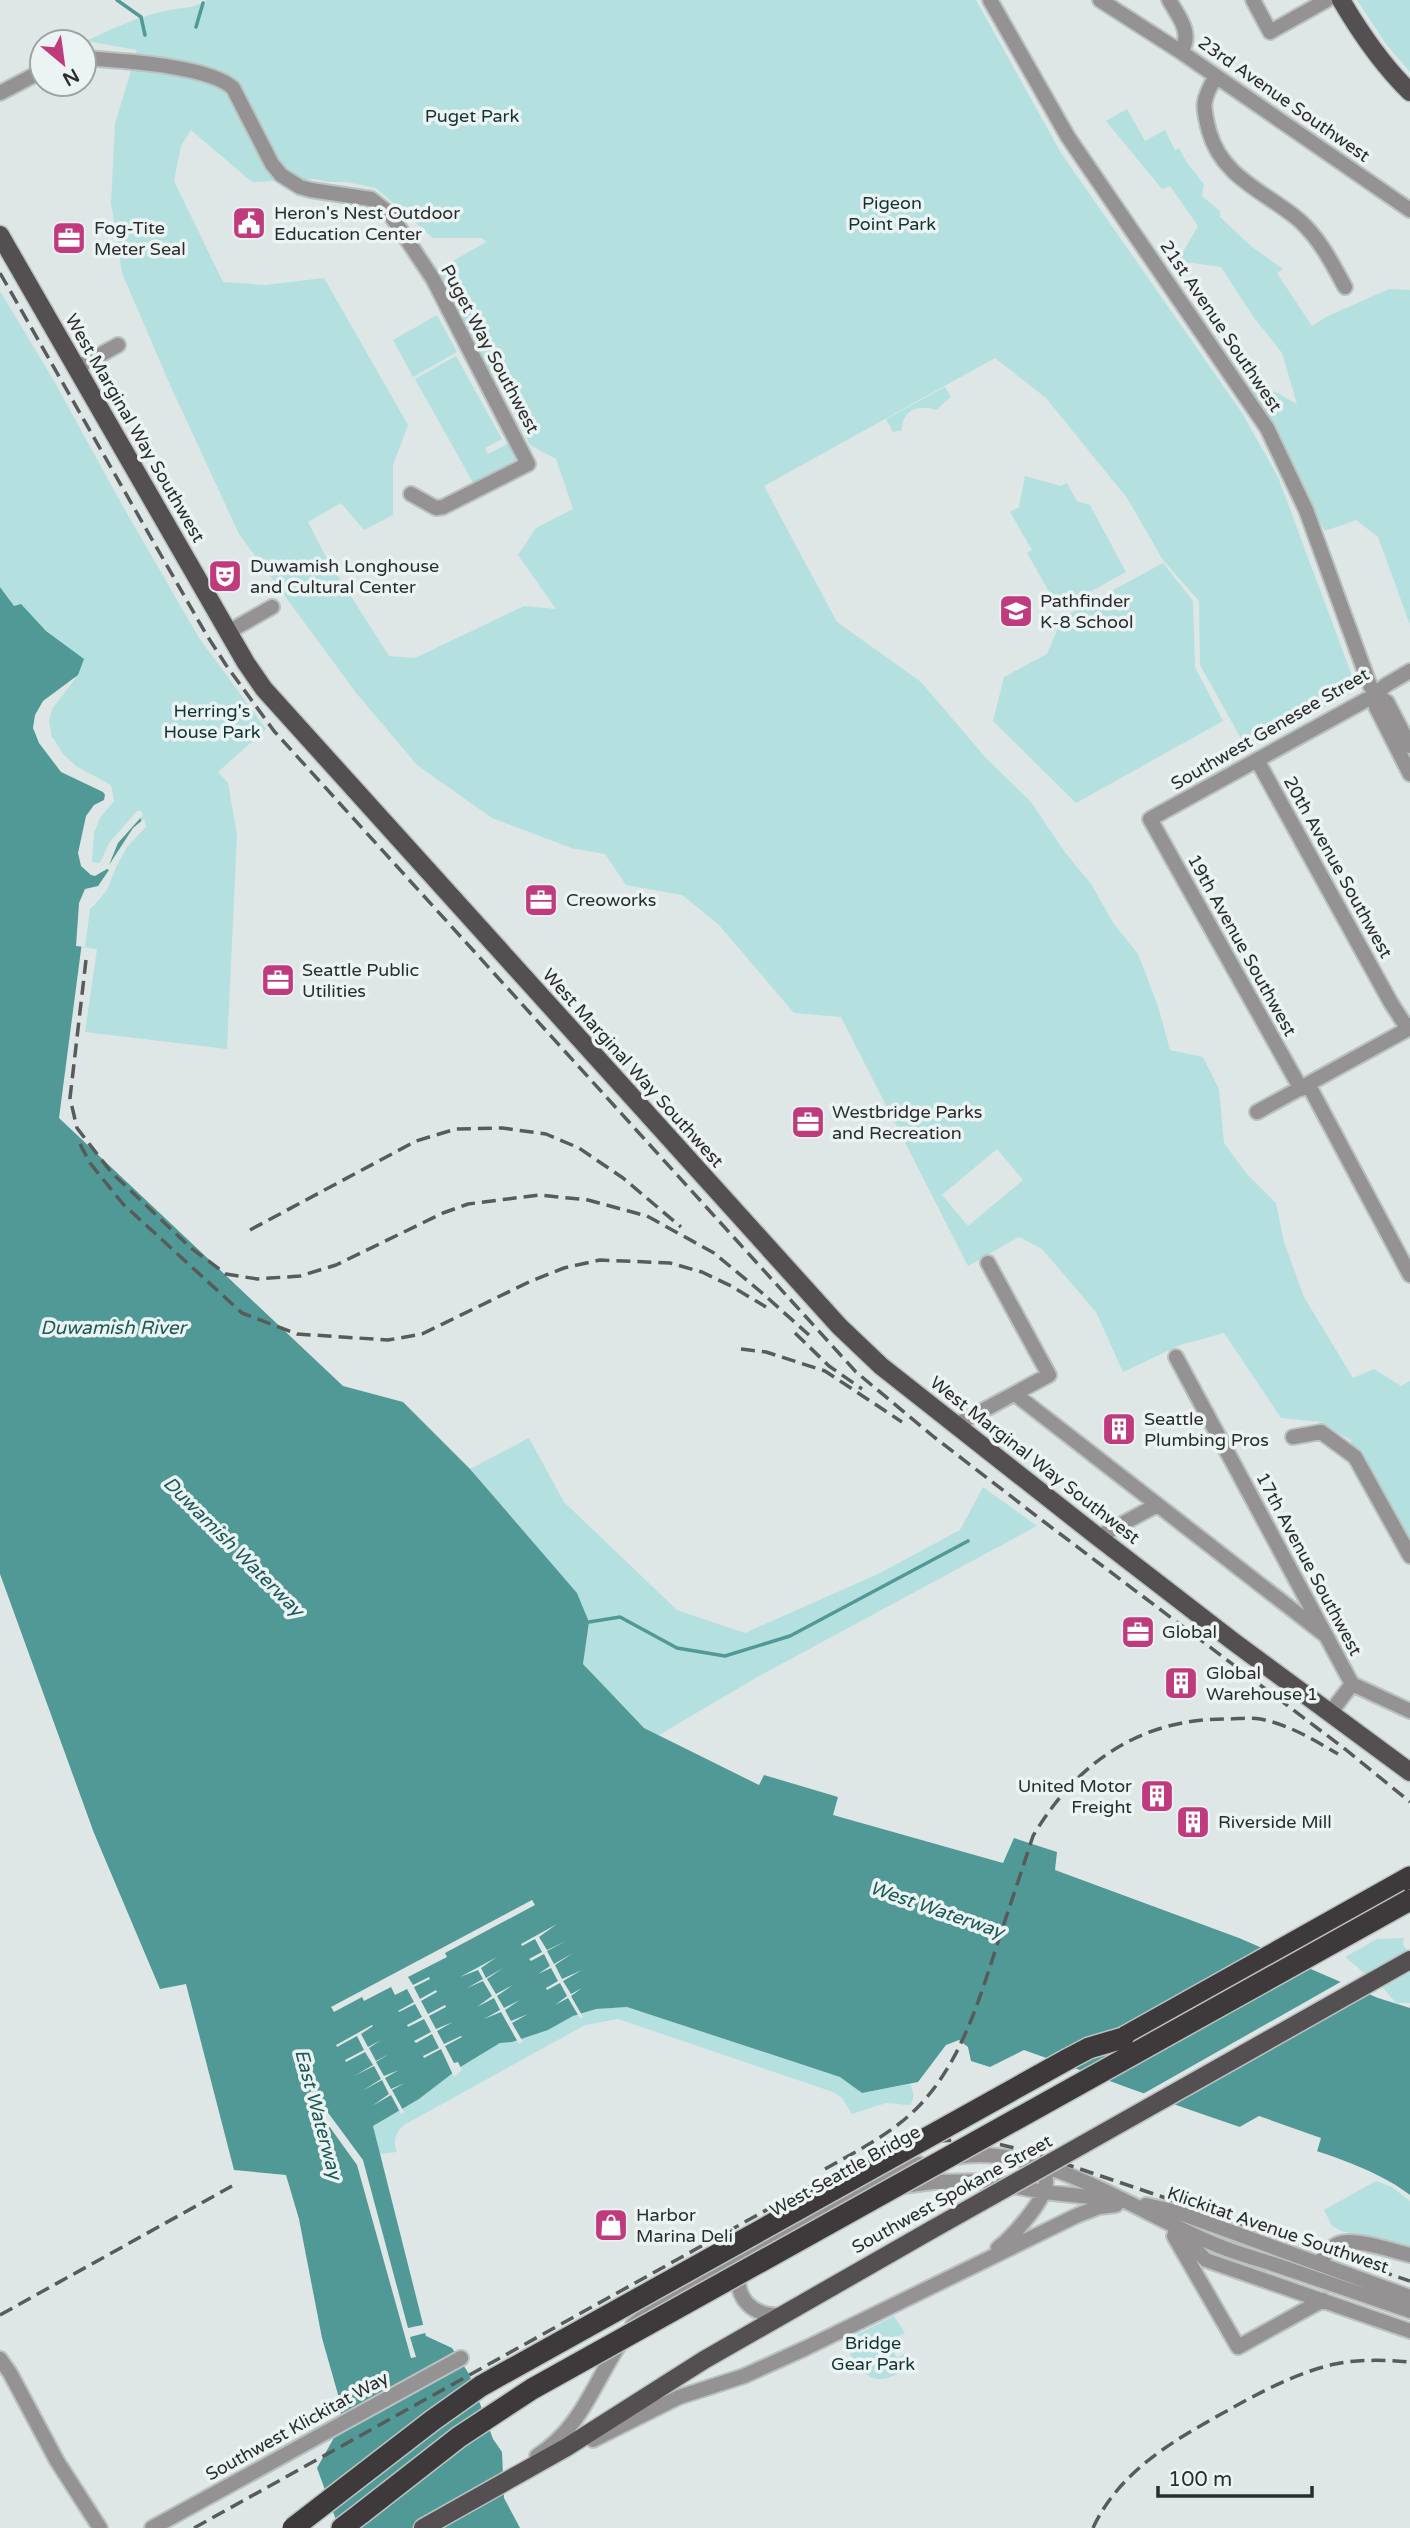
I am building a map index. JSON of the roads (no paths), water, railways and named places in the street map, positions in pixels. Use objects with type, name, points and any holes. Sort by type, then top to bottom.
[{"type":"highway","name":"West Seattle Bridge","points":[[317,2528],[484,2401],[544,2364],[1093,2059],[1123,2038],[1410,1877]]},
{"type":"highway","points":[[343,2528],[459,2437],[532,2389],[1410,1900]]},
{"type":"highway","points":[[293,2528],[481,2386],[1070,2057],[1123,2038]]},
{"type":"main road","points":[[1341,0],[1384,64],[1410,92]]},
{"type":"main road","name":"West Marginal Way Southwest","points":[[0,234],[228,632],[264,689],[839,1326],[881,1367],[1098,1537],[1410,1772]]},
{"type":"main road","name":"Southwest Spokane Street","points":[[423,2528],[520,2474],[782,2315],[1410,1960]]},
{"type":"street","name":"21st Avenue Southwest","points":[[990,0],[1068,137],[1267,428],[1306,510],[1368,683],[1375,695],[1376,707],[1410,774]]},
{"type":"street","points":[[1100,0],[1181,52]]},
{"type":"street","name":"23rd Avenue Southwest","points":[[1170,0],[1186,31],[1187,44],[1181,52],[1410,211]]},
{"type":"street","points":[[1253,0],[1270,32],[1327,0]]},
{"type":"street","name":"Puget Way Southwest","points":[[98,59],[142,62],[222,80],[233,88],[272,164],[281,175],[300,187],[360,196],[377,202],[392,218],[433,279],[528,464],[443,507],[436,508],[411,494]]},
{"type":"street","points":[[1216,76],[1204,97],[1203,105],[1212,141],[1220,157],[1242,180],[1306,228],[1328,254],[1345,287]]},
{"type":"street","points":[[0,93],[28,78]]},
{"type":"street","points":[[76,368],[117,345]]},
{"type":"street","points":[[228,632],[272,607]]},
{"type":"street","name":"Southwest Genesee Street","points":[[1150,820],[1375,695],[1410,671]]},
{"type":"street","name":"21st Avenue Southwest","points":[[1375,695],[1387,702],[1410,746]]},
{"type":"street","name":"20th Avenue Southwest","points":[[1257,760],[1391,1003],[1404,1023],[1410,1027]]},
{"type":"street","name":"19th Avenue Southwest","points":[[1150,820],[1410,1275]]},
{"type":"street","points":[[1257,1112],[1410,1027]]},
{"type":"street","points":[[957,1425],[1049,1375],[988,1263]]},
{"type":"street","name":"17th Avenue Southwest","points":[[1176,1357],[1352,1684],[1331,1712]]},
{"type":"street","points":[[1015,1394],[1325,1635]]},
{"type":"street","points":[[1293,1437],[1321,1432],[1355,1457],[1410,1556]]},
{"type":"street","points":[[1098,1537],[1157,1505]]},
{"type":"street","points":[[1352,1684],[1410,1711]]},
{"type":"street","points":[[520,2474],[525,2464],[559,2440],[573,2425],[605,2366],[639,2319],[660,2303],[899,2172],[924,2163],[989,2154],[1042,2166],[1131,2202]]},
{"type":"street","points":[[955,2157],[966,2169],[986,2181]]},
{"type":"street","points":[[933,2182],[955,2157]]},
{"type":"street","points":[[980,2261],[1005,2242],[1044,2192],[1046,2183],[1042,2166]]},
{"type":"street","points":[[782,2315],[767,2316],[756,2311],[744,2300],[738,2285],[738,2271],[746,2256],[774,2246],[868,2196],[897,2187],[933,2182],[986,2181],[1044,2192],[1131,2202]]},
{"type":"street","points":[[520,2474],[548,2466],[607,2432],[679,2397],[744,2376],[1087,2212],[1099,2207],[1131,2202]]},
{"type":"street","name":"Klickitat Avenue Southwest","points":[[1131,2202],[1215,2245],[1410,2311]]},
{"type":"street","name":"Klickitat Avenue Southwest","points":[[1131,2202],[1177,2212],[1410,2297]]},
{"type":"street","points":[[1166,2222],[1238,2347],[1323,2300]]},
{"type":"street","name":"Klickitat Avenue Southwest","points":[[1166,2222],[1206,2260],[1410,2331]]},
{"type":"street","points":[[1319,2264],[1331,2248],[1341,2243],[1352,2242],[1410,2255]]},
{"type":"street","name":"Southwest Klickitat Way","points":[[152,2528],[461,2358]]},
{"type":"street","points":[[0,2359],[57,2460],[100,2528]]},
{"type":"water","points":[[0,587],[14,606],[21,604],[46,631],[84,659],[78,675],[49,707],[46,722],[61,756],[112,793],[97,816],[88,864],[102,866],[112,845],[139,814],[143,827],[134,833],[85,919],[59,1118],[343,1386],[403,1402],[470,1469],[577,1593],[589,1622],[583,1664],[644,1728],[759,1785],[764,1775],[838,1797],[833,1815],[1003,1863],[1014,1838],[1057,1852],[1055,1870],[1239,1938],[1378,1998],[1410,2008],[1410,2195],[1371,2172],[1327,2154],[1210,2117],[1024,2050],[990,2067],[971,2061],[968,2047],[959,2040],[946,2045],[918,2082],[862,2093],[840,2077],[627,2007],[596,2009],[573,2016],[548,2030],[512,2042],[500,2043],[462,2066],[419,2099],[373,2126],[426,2336],[452,2348],[469,2374],[493,2439],[502,2452],[504,2498],[520,2528],[339,2528],[317,2468],[340,2427],[341,2405],[322,2338],[299,2219],[286,2175],[234,2170],[186,1984],[160,1989],[94,1833],[0,1574]]},
{"type":"waterway","points":[[117,0],[141,17],[145,35]]},
{"type":"waterway","points":[[196,27],[203,3]]},
{"type":"waterway","points":[[589,1622],[620,1617],[677,1648],[725,1656],[790,1636],[968,1541]]},
{"type":"railway","points":[[0,273],[206,634],[274,731],[856,1372],[934,1437],[1345,1749],[1410,1802]]},
{"type":"railway","points":[[86,960],[70,1098],[77,1128],[111,1172],[191,1248],[226,1274],[257,1279],[300,1276],[336,1265],[443,1213],[468,1204],[539,1195],[588,1200],[647,1216],[714,1253],[809,1335]]},
{"type":"railway","points":[[250,1230],[416,1141],[456,1129],[502,1128],[546,1134],[579,1148],[623,1178],[681,1227]]},
{"type":"railway","points":[[80,1144],[90,1163],[123,1204],[242,1313],[297,1334],[388,1340],[422,1334],[531,1281],[564,1268],[600,1260],[670,1263],[702,1272],[766,1307]]},
{"type":"railway","points":[[795,1333],[829,1366],[862,1389]]},
{"type":"railway","points":[[741,1349],[766,1352],[825,1371],[902,1422]]},
{"type":"railway","points":[[825,2169],[898,2125],[919,2106],[946,2071],[975,2011],[1033,1836],[1050,1810],[1091,1766],[1114,1749],[1167,1726],[1228,1719],[1256,1718],[1270,1721],[1300,1733],[1338,1754]]},
{"type":"railway","points":[[194,2528],[806,2188],[882,2155],[923,2144],[973,2140],[1033,2153],[1410,2281]]},
{"type":"railway","points":[[0,2315],[232,2186]]},
{"type":"railway","points":[[1093,2528],[1117,2490],[1148,2460],[1184,2435],[1250,2398],[1291,2378],[1335,2364],[1372,2360],[1410,2362]]},
{"type":"place","name":"Heron's Nest Outdoor Education Center","points":[[249,223]]},
{"type":"place","name":"Fog-Tite Meter Seal","points":[[69,238]]},
{"type":"place","name":"Duwamish Longhouse and Cultural Center","points":[[225,576]]},
{"type":"place","name":"Pathfinder K-8 School","points":[[1016,611]]},
{"type":"place","name":"Creoworks","points":[[541,900]]},
{"type":"place","name":"Seattle Public Utilities","points":[[278,980]]},
{"type":"place","name":"Westbridge Parks and Recreation","points":[[808,1122]]},
{"type":"place","name":"Seattle Plumbing Pros","points":[[1119,1429]]},
{"type":"place","name":"Global","points":[[1138,1632]]},
{"type":"place","name":"Global Warehouse 1","points":[[1181,1683]]},
{"type":"place","name":"United Motor Freight","points":[[1157,1796]]},
{"type":"place","name":"Riverside Mill","points":[[1193,1822]]},
{"type":"place","name":"Harbor Marina Deli","points":[[611,2225]]},
{"type":"park label","name":"Puget Park","points":[[472,116]]},
{"type":"park label","name":"Pigeon Point Park","points":[[892,213]]},
{"type":"park label","name":"Herring's House Park","points":[[212,721]]},
{"type":"park label","name":"Bridge Gear Park","points":[[873,2353]]},
{"type":"water label","name":"Duwamish River","points":[[113,1327]]},
{"type":"water label","name":"Duwamish Waterway","points":[[234,1546]]},
{"type":"water label","name":"West Waterway","points":[[937,1909]]},
{"type":"water label","name":"East Waterway","points":[[319,2114]]}]
